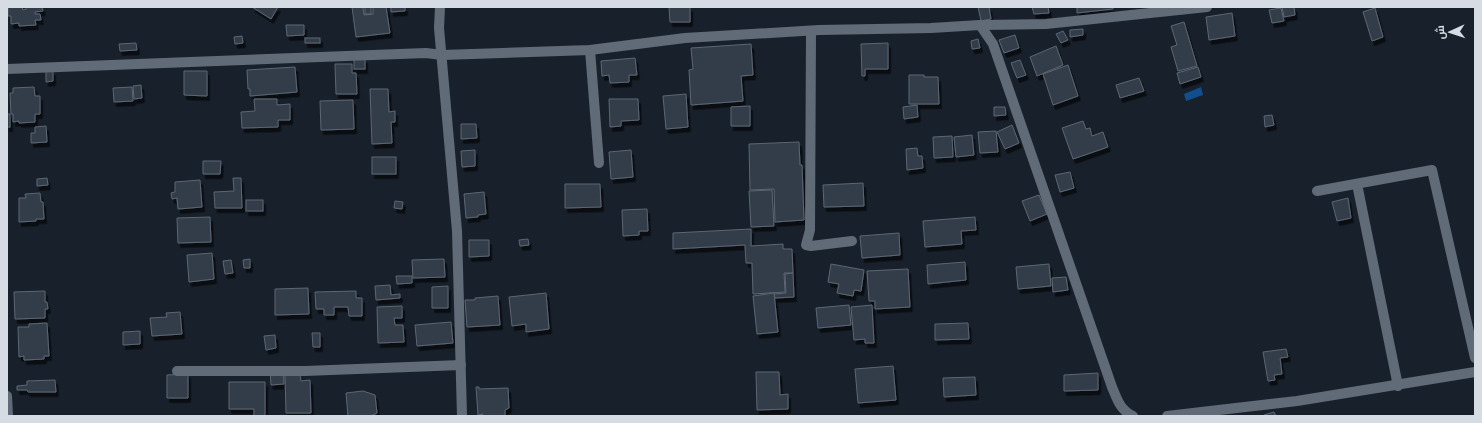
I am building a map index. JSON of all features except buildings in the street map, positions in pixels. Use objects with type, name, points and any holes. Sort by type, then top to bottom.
[{"type":"street","points":[[440,7],[441,50],[457,231],[462,416]]},
{"type":"street","points":[[7,69],[426,53],[441,50],[454,54],[590,50],[685,38],[811,31],[1046,24],[1207,7]]},
{"type":"street","points":[[980,25],[993,44],[1112,387],[1119,404],[1127,413],[1133,416]]},
{"type":"street","points":[[811,31],[810,230],[806,245],[811,246],[852,241]]},
{"type":"street","points":[[590,50],[600,162]]},
{"type":"street","points":[[1317,191],[1432,170],[1475,358]]},
{"type":"street","points":[[1357,184],[1398,386]]},
{"type":"street","points":[[177,371],[305,371],[461,365]]},
{"type":"street","points":[[1167,416],[1192,415],[1297,401],[1398,386],[1475,372]]},
{"type":"street","points":[[7,396],[8,416]]},
{"type":"water","points":[[1201,87],[1203,95],[1186,101],[1184,94]]}]
